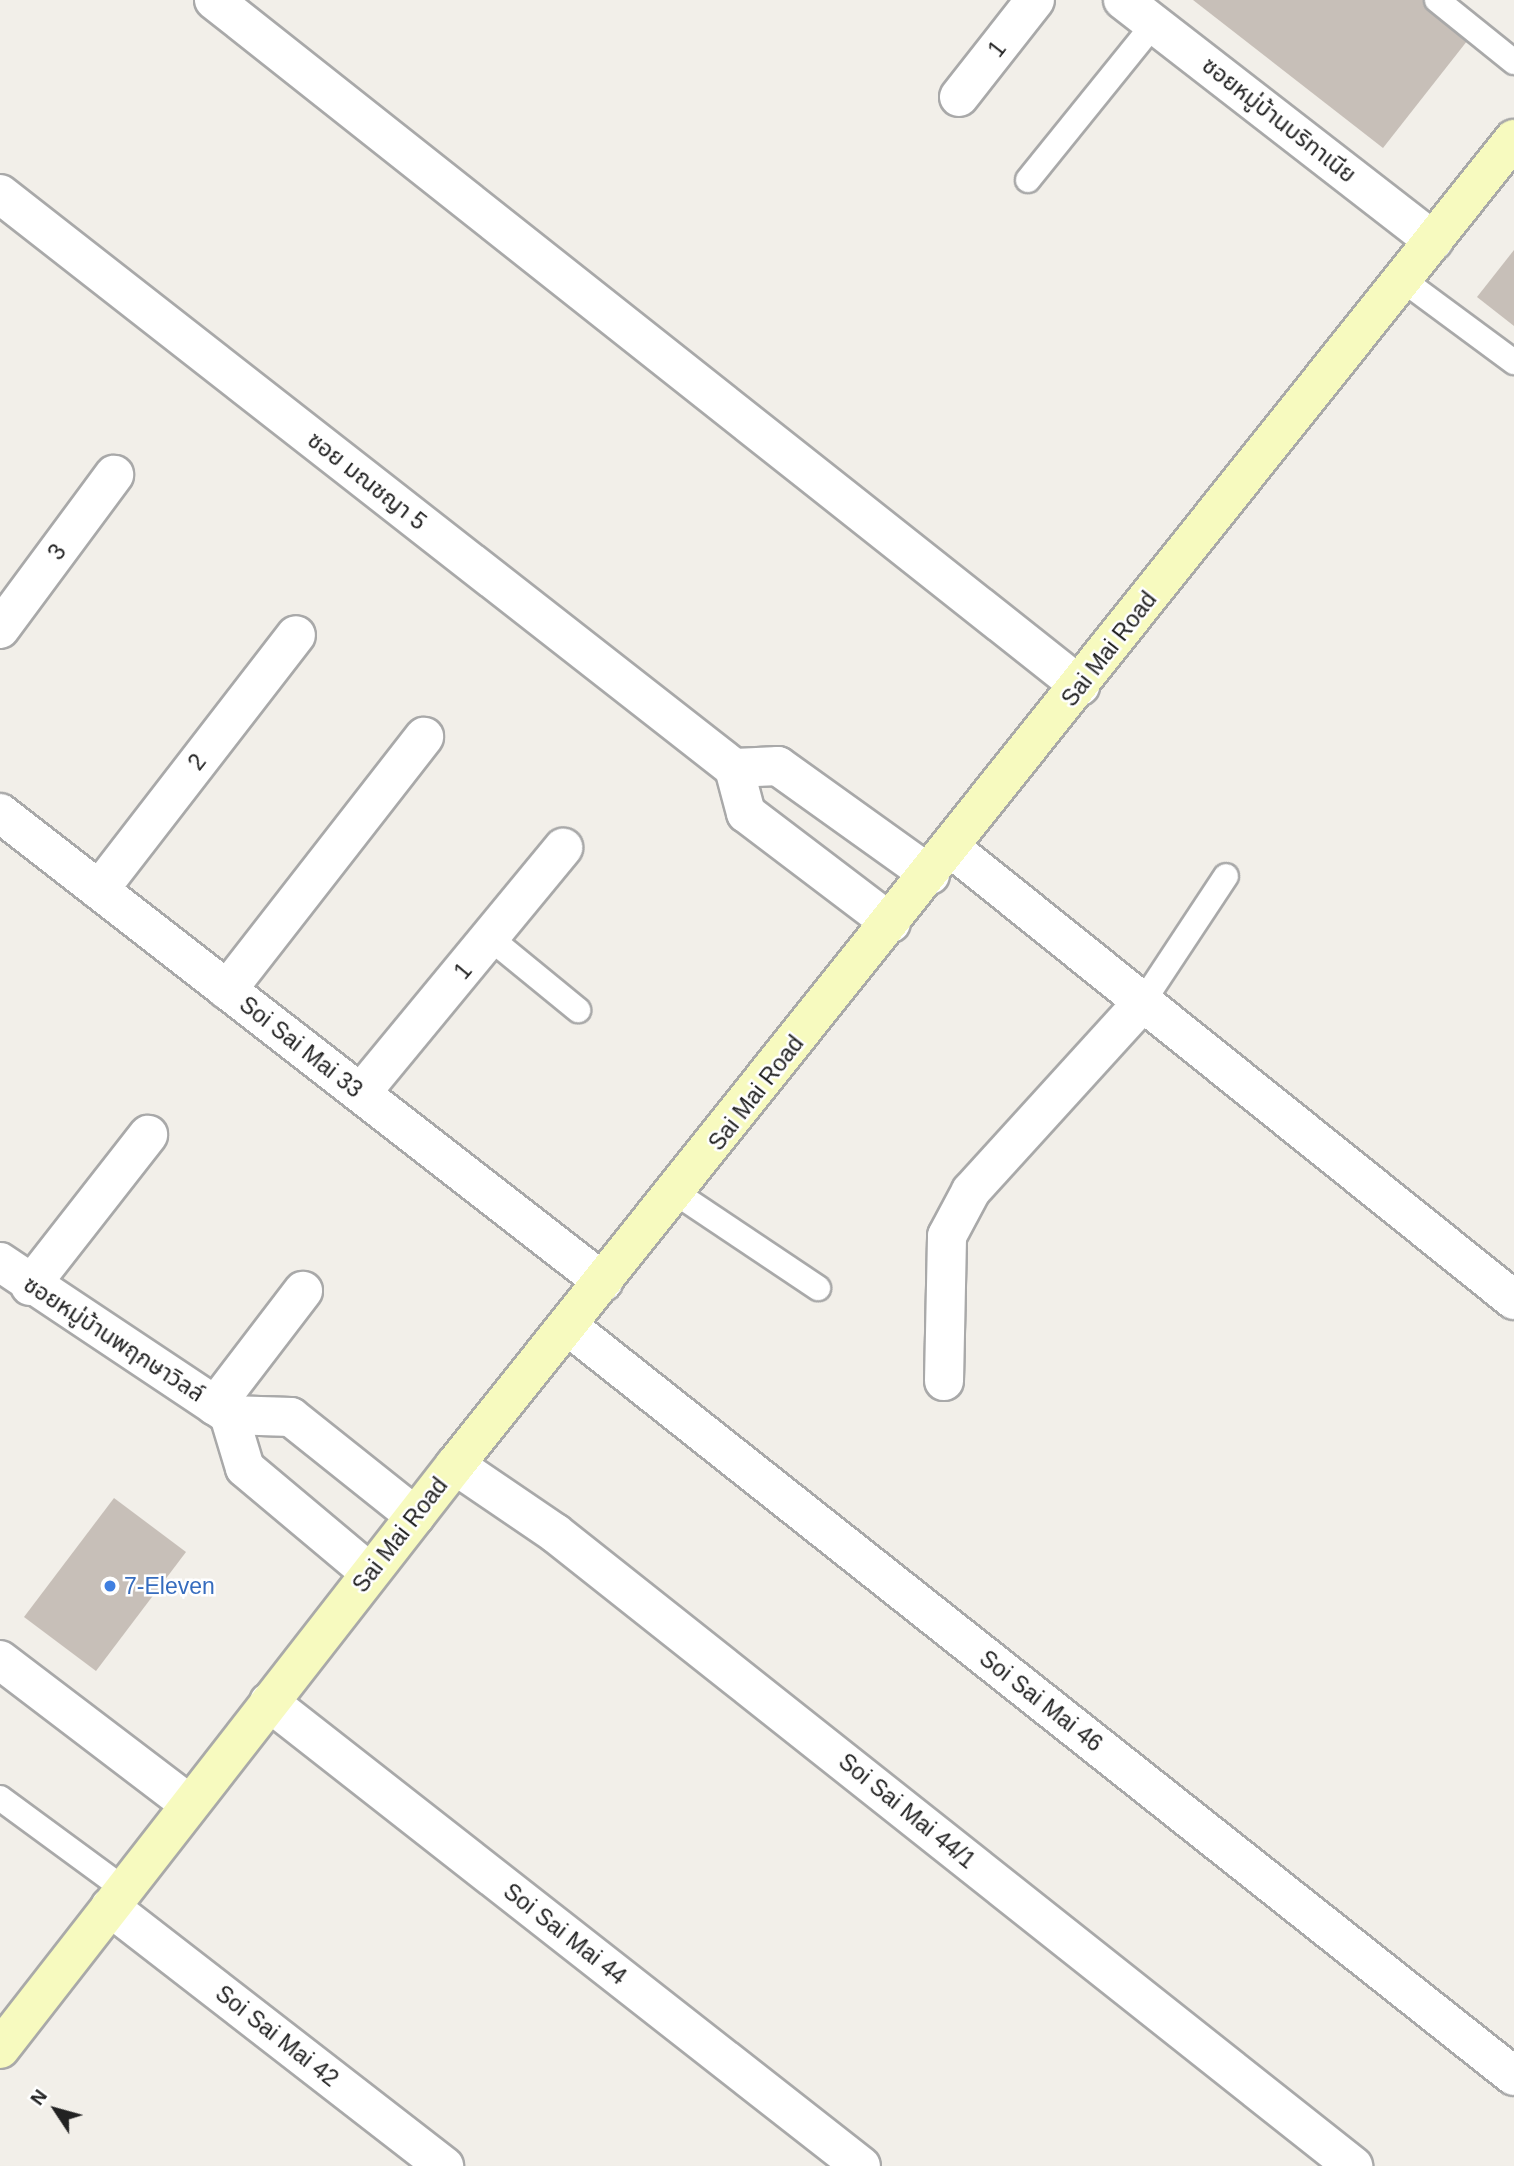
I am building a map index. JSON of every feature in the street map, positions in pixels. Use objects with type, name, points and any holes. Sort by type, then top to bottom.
[{"type":"main road","name":"Sai Mai Road","points":[[3,2039],[117,1898],[455,1465],[676,1193],[1514,139]]},
{"type":"street","points":[[214,0],[1080,686]]},
{"type":"street","name":"1","points":[[959,97],[1035,0]]},
{"type":"street","name":"ซอยหมู่บ้านบริทาเนีย","points":[[1123,0],[1434,240]]},
{"type":"street","name":"ซอย มณชญา 5","points":[[0,194],[734,768]]},
{"type":"street","name":"3","points":[[0,629],[114,475]]},
{"type":"street","name":"2","points":[[99,890],[296,635]]},
{"type":"street","points":[[227,990],[424,737]]},
{"type":"street","points":[[891,923],[746,813],[734,768],[778,766],[940,861],[1142,1003],[1514,1300]]},
{"type":"street","name":"Soi Sai Mai 33","points":[[0,813],[603,1282]]},
{"type":"street","name":"1","points":[[361,1093],[563,848]]},
{"type":"street","points":[[944,1381],[947,1236],[971,1191],[1142,1003]]},
{"type":"street","points":[[30,1286],[148,1135]]},
{"type":"street","name":"ซอยหมู่บ้านพฤกษาวิลล์","points":[[0,1262],[30,1286],[222,1410]]},
{"type":"street","points":[[222,1410],[303,1291]]},
{"type":"street","name":"Soi Sai Mai 46","points":[[568,1326],[1514,2076]]},
{"type":"street","points":[[222,1410],[290,1417],[415,1517]]},
{"type":"street","points":[[222,1410],[245,1468],[370,1573]]},
{"type":"street","name":"Soi Sai Mai 44/1","points":[[455,1465],[555,1533],[1353,2166]]},
{"type":"street","points":[[0,1660],[189,1804]]},
{"type":"street","name":"Soi Sai Mai 44","points":[[269,1702],[861,2166]]},
{"type":"street","name":"Soi Sai Mai 42","points":[[117,1898],[444,2166]]},
{"type":"lane","points":[[1437,0],[1514,62]]},
{"type":"lane","points":[[1028,180],[1154,24]]},
{"type":"lane","points":[[1403,280],[1514,362]]},
{"type":"lane","points":[[1142,1003],[1227,877]]},
{"type":"lane","points":[[490,939],[578,1010]]},
{"type":"lane","points":[[676,1193],[818,1288]]},
{"type":"lane","points":[[0,1798],[117,1898]]},
{"type":"building","points":[[1193,0],[1426,0],[1471,36],[1383,148]]},
{"type":"building","points":[[1514,250],[1514,326],[1477,297]]},
{"type":"building","points":[[114,1498],[186,1552],[96,1671],[24,1617]]},
{"type":"place","name":"7-Eleven","points":[[110,1586]]}]
